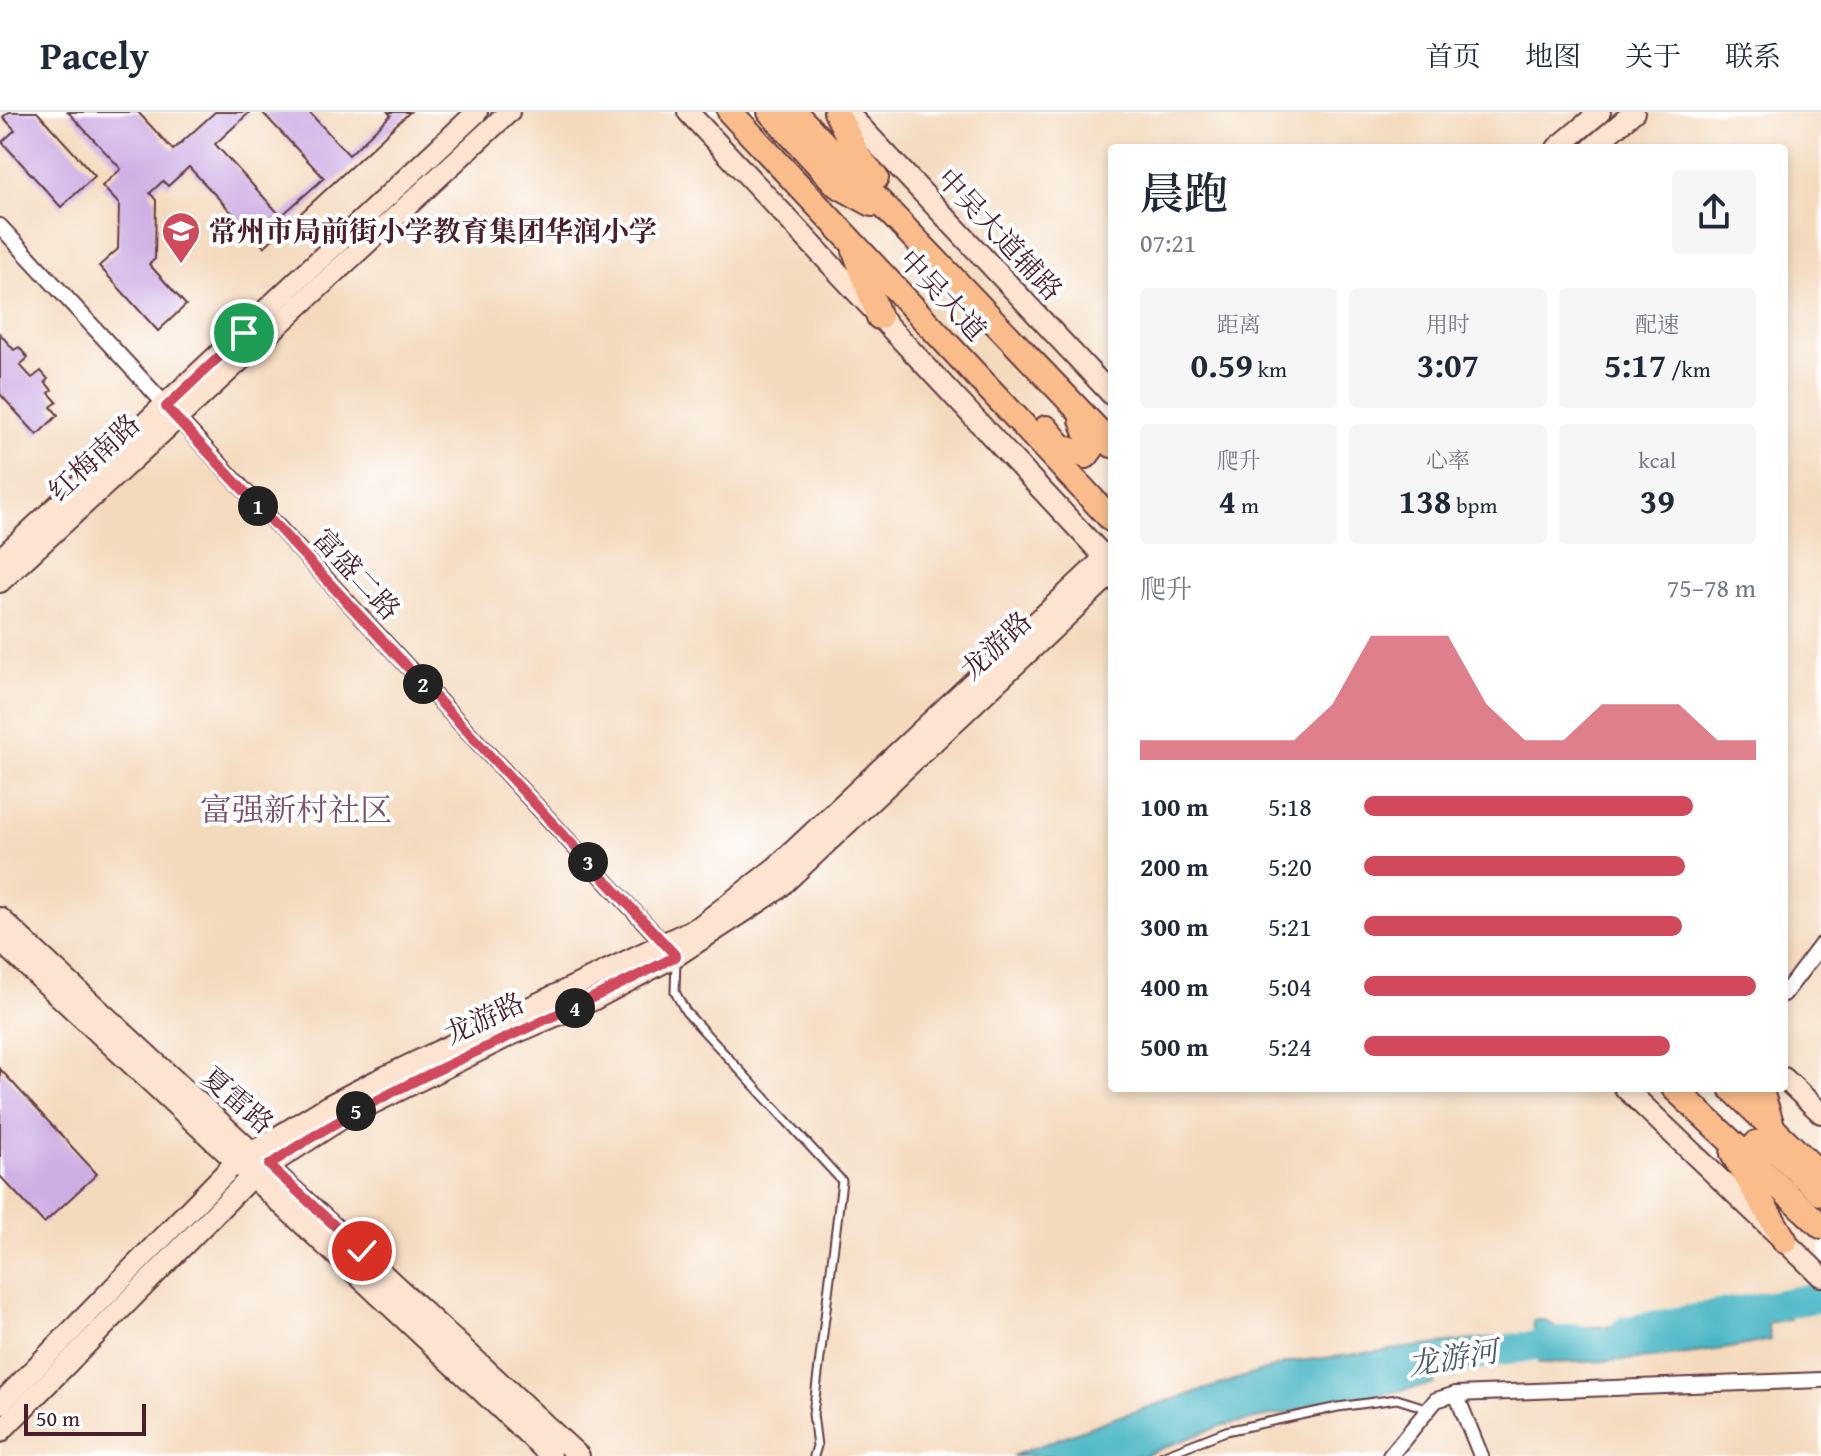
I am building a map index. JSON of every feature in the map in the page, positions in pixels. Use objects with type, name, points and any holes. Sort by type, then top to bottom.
[{"type":"main road","points":[[0,559],[171,413],[477,112]]},
{"type":"main road","name":"红梅南路","points":[[0,582],[171,413],[509,112]]},
{"type":"main road","points":[[688,112],[1108,560]]},
{"type":"main road","name":"中吴大道","points":[[730,112],[1108,516]]},
{"type":"main road","points":[[770,112],[837,185],[892,214]]},
{"type":"main road","name":"中吴大道","points":[[794,112],[1108,441]]},
{"type":"main road","points":[[836,112],[858,156],[889,193],[925,249]]},
{"type":"main road","name":"中吴大道辅路","points":[[847,112],[1108,391]]},
{"type":"main road","points":[[1562,144],[1600,112]]},
{"type":"main road","points":[[1597,144],[1634,112]]},
{"type":"main road","points":[[829,218],[911,282],[1061,446],[1086,456],[1092,448],[1077,408]]},
{"type":"main road","points":[[851,241],[879,317]]},
{"type":"main road","name":"龙游路","points":[[0,1404],[235,1163],[262,1158],[511,1035],[593,1000],[670,950],[775,868],[1108,564]]},
{"type":"main road","name":"夏雷路","points":[[0,918],[237,1139],[262,1158],[579,1456]]},
{"type":"main road","name":"夏雷路","points":[[0,941],[551,1456]]},
{"type":"main road","points":[[1788,1082],[1821,1113]]},
{"type":"main road","points":[[1629,1092],[1817,1272]]},
{"type":"main road","points":[[1678,1092],[1821,1226]]},
{"type":"main road","points":[[1735,1092],[1821,1175]]},
{"type":"main road","points":[[1761,1092],[1773,1128]]},
{"type":"main road","points":[[1717,1128],[1785,1241]]},
{"type":"main road","points":[[1760,1169],[1752,1149],[1757,1143],[1774,1149],[1821,1193]]},
{"type":"main road","name":"龙游路","points":[[0,1432],[251,1177],[262,1158]]},
{"type":"street","name":"富盛二路","points":[[0,226],[670,950]]},
{"type":"street","points":[[1788,989],[1821,945]]},
{"type":"street","points":[[1390,1456],[1436,1400],[1456,1394],[1821,1380]]},
{"type":"street","points":[[1456,1394],[1481,1456]]},
{"type":"lane","points":[[670,950],[675,992],[686,1012],[842,1181],[813,1414],[817,1446],[814,1456]]},
{"type":"lane","points":[[1162,1456],[1226,1431],[1338,1407],[1397,1399],[1429,1409]]},
{"type":"water","points":[[1773,1303],[1790,1319],[1767,1323],[1770,1340],[1655,1358],[1539,1363],[1533,1320],[1545,1320],[1558,1328],[1714,1323],[1739,1305]]},
{"type":"water","points":[[1505,1336],[1508,1362],[1435,1373],[1434,1384],[1220,1426],[1142,1456],[1012,1456],[1114,1418],[1291,1362]]},
{"type":"building","points":[[9,112],[37,112],[95,176],[61,207],[2,142],[15,130],[3,117]]},
{"type":"building","points":[[68,112],[138,112],[173,150],[215,112],[250,112],[215,144],[281,216],[324,178],[262,112],[309,112],[349,155],[391,115],[388,112],[410,112],[264,247],[189,167],[168,186],[163,181],[150,193],[156,200],[155,259],[149,264],[186,305],[158,331],[99,266],[118,249],[119,204],[102,186],[121,169]]},
{"type":"building","points":[[0,334],[14,350],[19,347],[28,358],[20,365],[32,378],[41,371],[48,379],[45,382],[52,390],[49,393],[57,402],[51,407],[58,415],[37,435],[0,394]]},
{"type":"building","points":[[0,1069],[97,1174],[44,1223],[0,1176]]},
{"type":"waterway","name":"龙游河","points":[[1626,1331],[1821,1297]]},
{"type":"waterway","name":"龙游河","points":[[1468,1356],[1575,1339]]},
{"type":"place","name":"常州市局前街小学教育集团华润小学","points":[[181,265]]},
{"type":"district","name":"富强新村社区","points":[[296,810]]},
{"type":"route","points":[[244,333],[166,407],[676,956],[593,1000],[511,1035],[341,1119],[269,1165],[362,1251]]}]
